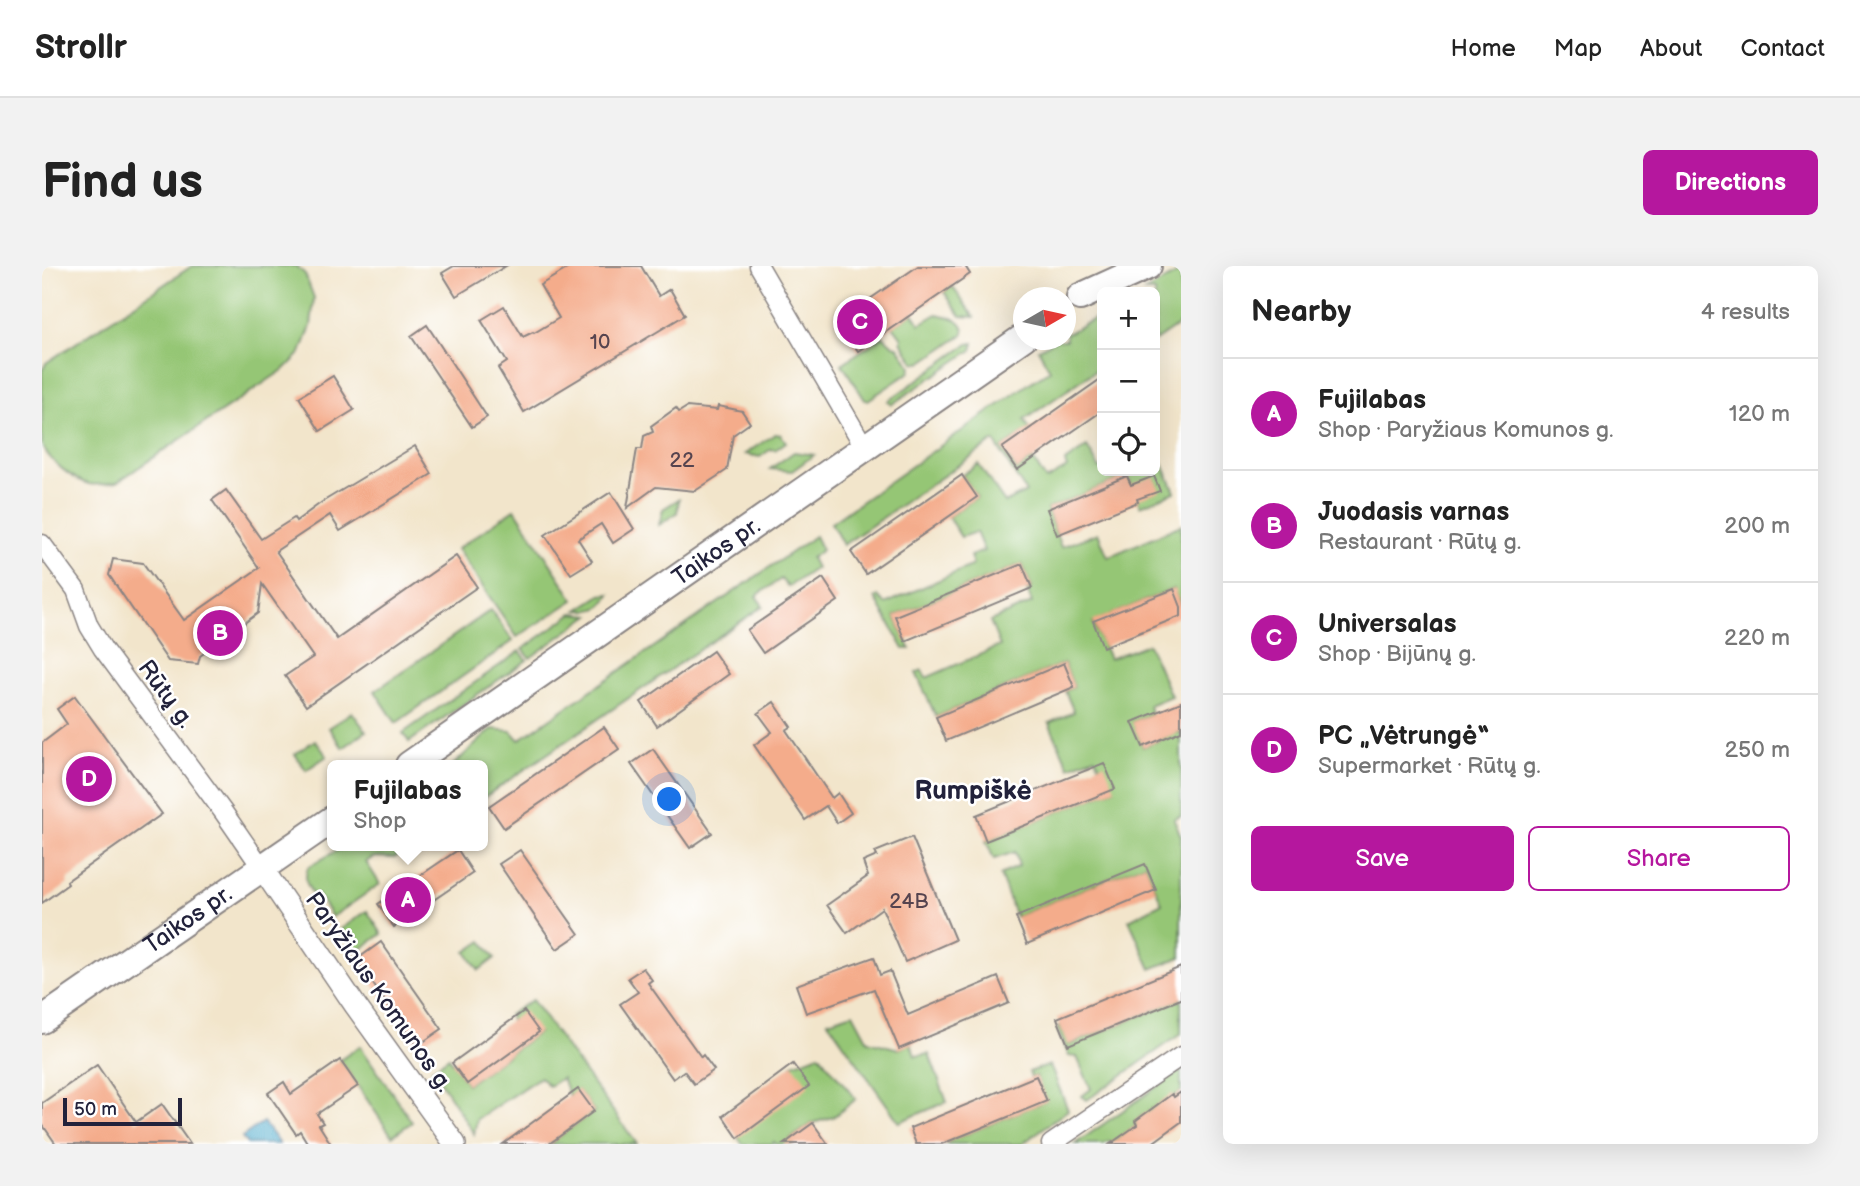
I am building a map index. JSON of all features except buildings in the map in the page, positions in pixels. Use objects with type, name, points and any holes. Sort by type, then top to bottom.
[{"type":"main road","points":[[1076,299],[1112,266]]},
{"type":"main road","points":[[1076,301],[1148,266]]},
{"type":"main road","name":"Taikos pr.","points":[[416,760],[1013,345]]},
{"type":"main road","name":"Taikos pr.","points":[[42,1020],[327,823]]},
{"type":"street","points":[[759,266],[865,448]]},
{"type":"street","name":"Rūtų g.","points":[[42,544],[76,590],[89,626],[103,649],[262,868]]},
{"type":"street","name":"Paryžiaus Komunos g.","points":[[262,868],[362,1015],[455,1144]]},
{"type":"street","points":[[1051,1144],[1181,1056]]},
{"type":"green space","points":[[192,266],[296,266],[305,274],[314,298],[311,326],[301,353],[286,368],[117,482],[92,485],[83,482],[55,463],[42,445],[42,371],[46,363]]},
{"type":"green space","points":[[1181,271],[1181,323],[1160,338],[1160,287],[1154,287]]},
{"type":"green space","points":[[952,286],[974,317],[961,316],[944,292]]},
{"type":"green space","points":[[913,313],[920,324],[937,314],[955,319],[962,325],[964,334],[921,363],[914,362],[893,326]]},
{"type":"green space","points":[[1097,318],[1097,369],[1024,420],[1030,429],[1002,448],[1017,470],[1033,459],[1046,480],[1067,468],[1065,462],[1087,447],[1097,464],[1097,476],[1127,476],[1047,509],[1061,547],[1098,533],[1108,557],[1181,525],[1181,607],[1173,589],[1093,622],[1109,659],[1148,644],[1171,696],[1149,705],[1151,714],[1133,722],[1143,747],[1181,731],[1181,816],[1174,819],[1181,836],[1181,957],[1151,969],[1129,920],[1162,903],[1145,864],[1016,917],[1000,875],[1019,866],[1015,852],[994,859],[986,841],[1114,789],[1095,757],[1069,767],[1049,723],[1074,712],[1065,691],[1074,687],[1064,663],[936,717],[916,673],[922,670],[926,678],[1000,646],[990,621],[1032,603],[1027,590],[1032,588],[1022,564],[895,616],[910,649],[904,649],[875,598],[878,596],[885,604],[973,565],[970,556],[984,551],[976,532],[961,537],[948,517],[977,497],[962,475],[978,464],[1005,503],[1026,492],[994,441],[843,545],[831,523],[1050,370],[1039,350],[1076,350],[1076,329]]},
{"type":"green space","points":[[883,336],[897,346],[911,366],[910,372],[865,400],[842,364]]},
{"type":"green space","points":[[974,343],[972,350],[891,405],[888,401],[968,344]]},
{"type":"green space","points":[[775,434],[781,435],[786,442],[760,457],[745,454]]},
{"type":"green space","points":[[794,452],[814,455],[792,471],[770,469]]},
{"type":"green space","points":[[1160,458],[1175,492],[1140,506],[1127,476],[1160,476]]},
{"type":"green space","points":[[679,499],[677,513],[659,525],[663,509]]},
{"type":"green space","points":[[515,509],[574,600],[517,637],[457,549]]},
{"type":"green space","points":[[815,536],[822,550],[811,558],[816,568],[788,587],[781,579],[756,596],[763,606],[488,795],[488,760],[458,760],[492,729],[511,731],[519,740]]},
{"type":"green space","points":[[610,594],[597,608],[578,610],[601,595]]},
{"type":"green space","points":[[491,610],[513,641],[396,723],[375,691]]},
{"type":"green space","points":[[573,613],[590,615],[530,658],[523,649]]},
{"type":"green space","points":[[520,651],[527,660],[409,742],[403,733]]},
{"type":"green space","points":[[352,712],[366,731],[343,748],[329,728]]},
{"type":"green space","points":[[315,740],[327,756],[306,770],[295,754]]},
{"type":"green space","points":[[336,851],[405,851],[394,858],[374,857],[366,862],[380,884],[332,917],[318,895],[315,898],[310,890],[306,880],[308,867]]},
{"type":"green space","points":[[367,911],[382,934],[357,952],[341,929]]},
{"type":"green space","points":[[482,941],[495,958],[479,970],[466,952]]},
{"type":"green space","points":[[1181,999],[1181,1034],[1087,1100],[1082,1096],[1091,1089],[1077,1057],[1069,1056],[1057,1028],[1060,1025],[1069,1045]]},
{"type":"green space","points":[[532,1000],[637,1144],[549,1144],[594,1111],[578,1090],[569,1096],[562,1078],[549,1086],[540,1077],[477,1119],[474,1134],[432,1069],[449,1057],[467,1084],[538,1033],[511,1020],[509,1015]]},
{"type":"green space","points":[[853,1013],[868,1041],[899,1049],[911,1043],[915,1056],[929,1054],[947,1102],[899,1122],[828,1021]]},
{"type":"green space","points":[[360,1046],[412,1122],[392,1136],[340,1060]]},
{"type":"green space","points":[[819,1054],[856,1099],[833,1117],[813,1123],[790,1139],[793,1144],[743,1144],[738,1138],[793,1064]]},
{"type":"green space","points":[[1050,1065],[1068,1110],[1022,1144],[942,1144],[1046,1101],[1036,1076],[1031,1078],[1029,1072]]},
{"type":"green space","points":[[1181,1070],[1181,1092],[1174,1097],[1172,1095],[1135,1121],[1137,1125],[1111,1143],[1075,1144]]},
{"type":"water","points":[[263,1122],[279,1144],[247,1144],[242,1137]]},
{"type":"place","name":"Universalas","points":[[860,322]]},
{"type":"place","name":"Juodasis varnas","points":[[220,633]]},
{"type":"place","name":"PC „Vėtrungė“","points":[[89,779]]},
{"type":"place","name":"Fujilabas","points":[[408,900]]},
{"type":"district","name":"Rumpiškė","points":[[973,791]]}]
